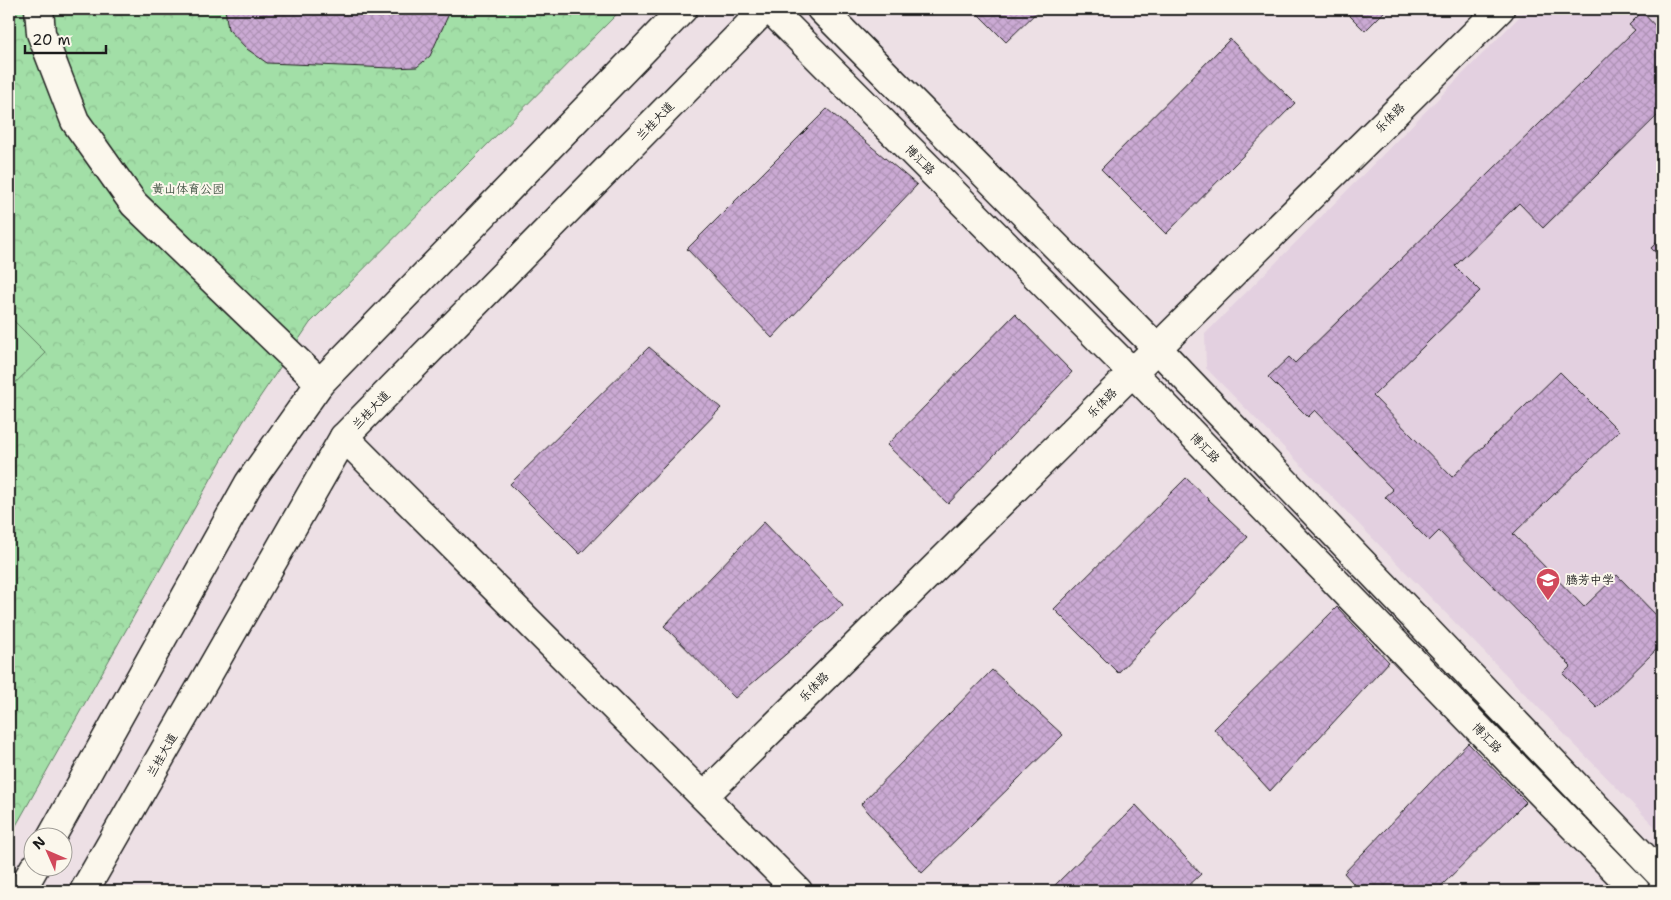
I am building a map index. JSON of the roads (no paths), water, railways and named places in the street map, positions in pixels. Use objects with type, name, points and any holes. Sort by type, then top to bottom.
[{"type":"main road","points":[[39,9],[41,33],[75,121],[134,204],[320,383]]},
{"type":"main road","points":[[57,828],[249,483],[320,383],[683,9]]},
{"type":"main road","name":"兰桂大道","points":[[84,891],[344,437],[765,9]]},
{"type":"main road","name":"博汇路","points":[[770,9],[1132,373],[1636,891]]},
{"type":"main road","points":[[821,9],[1157,348],[1662,876]]},
{"type":"main road","name":"乐体路","points":[[704,796],[1500,9]]},
{"type":"main road","points":[[344,437],[798,891]]},
{"type":"main road","points":[[21,891],[28,878]]},
{"type":"place","name":"腾芳中学","points":[[1548,601]]},
{"type":"park label","name":"黄山体育公园","points":[[188,189]]}]
